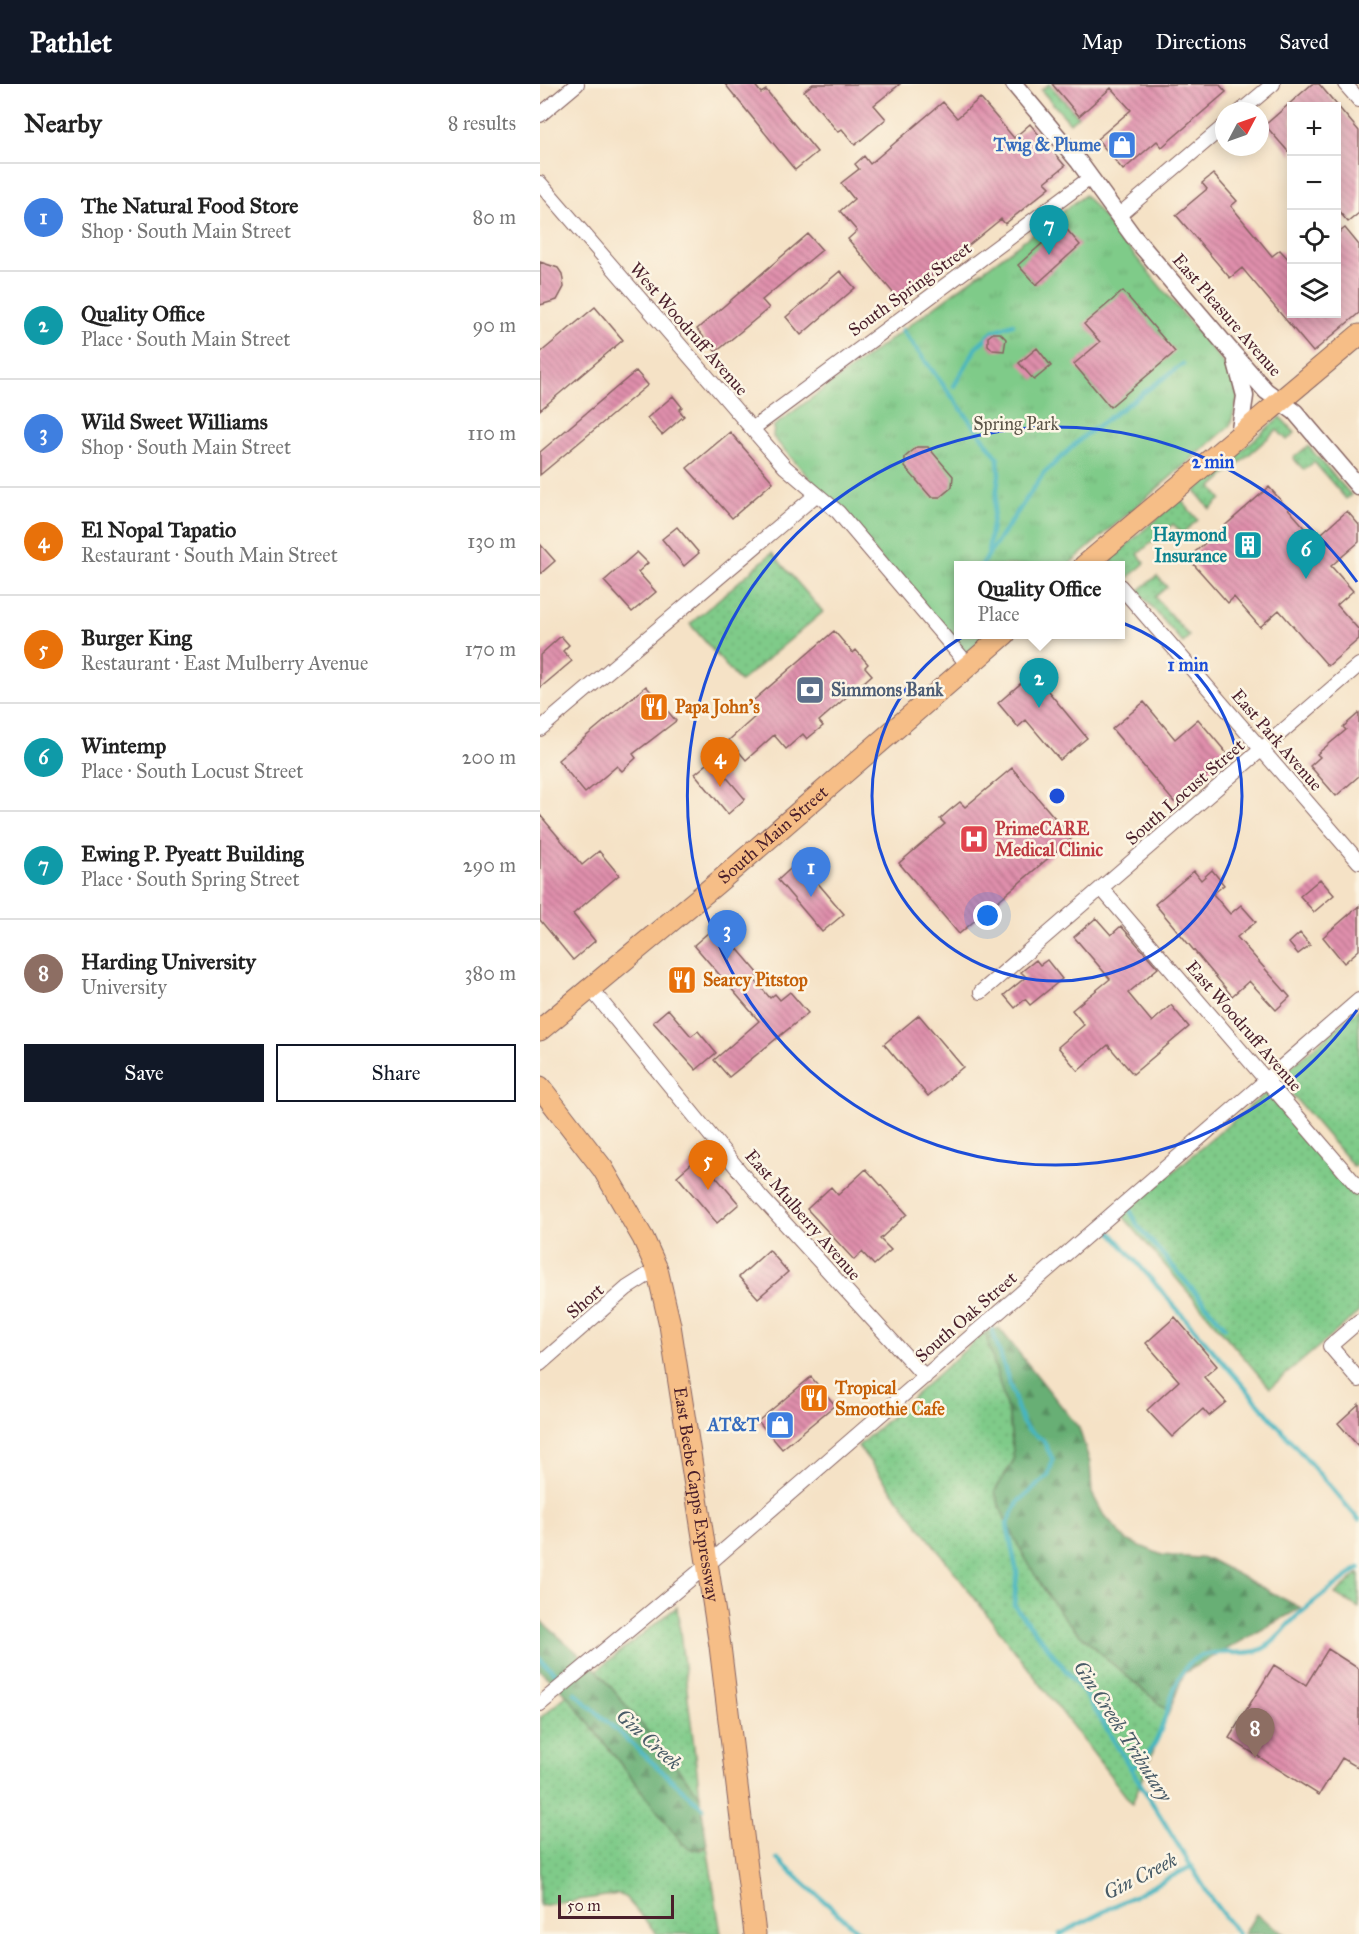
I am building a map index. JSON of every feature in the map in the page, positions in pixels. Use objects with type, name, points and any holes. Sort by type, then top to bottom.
[{"type":"main road","points":[[1094,561],[1359,335]]},
{"type":"main road","name":"South Main Street","points":[[540,1030],[591,989],[999,639]]},
{"type":"main road","name":"East Beebe Capps Expressway","points":[[540,1087],[603,1169],[643,1238],[657,1269],[670,1325],[720,1646],[755,1934]]},
{"type":"street","points":[[540,115],[576,84]]},
{"type":"street","name":"East Pleasure Avenue","points":[[1014,84],[1090,177],[1118,216],[1230,350],[1266,391],[1295,412],[1359,488]]},
{"type":"street","points":[[1252,102],[1273,84]]},
{"type":"street","points":[[1346,84],[1359,100]]},
{"type":"street","points":[[1118,216],[1215,134]]},
{"type":"street","name":"South Spring Street","points":[[752,429],[1090,177]]},
{"type":"street","name":"West Woodruff Avenue","points":[[540,183],[791,474],[816,495]]},
{"type":"street","points":[[1230,350],[1238,366],[1245,396],[1239,436]]},
{"type":"street","points":[[540,729],[816,495],[838,512],[969,666]]},
{"type":"street","name":"East Park Avenue","points":[[1125,592],[1359,862]]},
{"type":"street","name":"South Locust Street","points":[[981,992],[1359,665]]},
{"type":"street","name":"East Woodruff Avenue","points":[[1101,888],[1359,1188]]},
{"type":"street","name":"East Mulberry Avenue","points":[[591,989],[760,1196],[924,1377]]},
{"type":"street","name":"South Oak Street","points":[[540,1704],[706,1566],[1359,1000]]},
{"type":"street","name":"Short","points":[[540,1364],[627,1288],[657,1269]]},
{"type":"street","points":[[1359,1321],[1330,1346],[1359,1380]]},
{"type":"green space","points":[[1049,84],[1078,116],[1070,123],[1041,90]]},
{"type":"green space","name":"Spring Park","points":[[1085,195],[1234,376],[1238,398],[1230,426],[1073,561],[954,561],[954,639],[983,639],[965,654],[773,437],[774,426]]},
{"type":"green space","points":[[1280,417],[1295,433],[1287,440],[1277,430],[1212,487],[1221,499],[1210,509],[1195,491]]},
{"type":"green space","points":[[1308,446],[1351,495],[1346,499],[1314,462],[1304,470],[1293,458]]},
{"type":"green space","points":[[1180,499],[1198,520],[1182,533],[1173,524],[1138,554],[1145,563],[1127,579],[1125,561],[1110,559]]},
{"type":"green space","points":[[772,553],[823,612],[740,682],[690,624]]},
{"type":"green space","points":[[1157,576],[1167,587],[1155,597],[1189,636],[1183,643],[1138,591]]},
{"type":"green space","points":[[1359,1009],[1359,1162],[1354,1167],[1278,1078]]},
{"type":"green space","points":[[1267,1092],[1359,1199],[1359,1312],[1270,1388],[1122,1215]]},
{"type":"green space","points":[[999,1328],[1079,1428],[1090,1463],[1092,1493],[1102,1512],[1126,1540],[1162,1555],[1209,1559],[1301,1608],[1184,1673],[1169,1712],[1095,1649],[1062,1615],[1039,1581],[1007,1523],[995,1491],[1014,1460],[1009,1416],[985,1332]]},
{"type":"green space","points":[[985,1332],[1009,1416],[1014,1460],[995,1491],[1007,1523],[1062,1615],[1107,1659],[1169,1712],[1132,1804],[858,1446]]},
{"type":"green space","points":[[1359,1573],[1359,1608],[1335,1594]]},
{"type":"green space","points":[[677,1607],[700,1796],[597,1670]]},
{"type":"green space","points":[[540,1620],[597,1670],[700,1796],[707,1846],[694,1850],[683,1844],[567,1695],[540,1671]]},
{"type":"green space","points":[[567,1695],[683,1844],[701,1850],[707,1846],[721,1934],[657,1934],[625,1897],[618,1894],[540,1906],[540,1718]]},
{"type":"green space","points":[[1256,1914],[1285,1934],[1244,1934]]},
{"type":"building","points":[[725,84],[754,84],[761,93],[766,90],[817,152],[795,170]]},
{"type":"building","points":[[813,84],[900,84],[874,105],[886,119],[855,145],[842,129],[838,132],[804,91]]},
{"type":"building","points":[[1052,84],[1219,84],[1226,92],[1162,147],[1157,141],[1123,170],[1097,139],[1131,110],[1111,88],[1079,116]]},
{"type":"building","points":[[1312,84],[1319,84],[1334,102],[1291,102]]},
{"type":"building","points":[[980,98],[1014,138],[1030,124],[1065,166],[1045,182],[1050,187],[1005,224],[1001,219],[900,301],[848,239],[857,231],[840,211],[854,199],[841,183],[859,169],[855,164],[864,156],[870,164],[943,102],[957,118]]},
{"type":"building","points":[[1287,106],[1287,150],[1269,130],[1269,122]]},
{"type":"building","points":[[1341,110],[1359,131],[1359,213],[1348,222],[1341,214]]},
{"type":"building","points":[[1213,174],[1237,201],[1231,206],[1272,256],[1280,250],[1287,258],[1287,318],[1341,318],[1341,231],[1345,228],[1359,245],[1359,313],[1313,352],[1242,268],[1230,278],[1176,215],[1207,189],[1202,183]]},
{"type":"building","points":[[1063,225],[1080,245],[1036,285],[1018,265]]},
{"type":"building","points":[[808,234],[822,250],[762,300],[769,308],[716,352],[697,329]]},
{"type":"building","points":[[540,262],[558,268],[562,274],[564,287],[557,300],[540,305]]},
{"type":"building","points":[[840,271],[855,288],[801,335],[786,317]]},
{"type":"building","points":[[1123,291],[1175,352],[1110,407],[1074,364],[1100,342],[1084,324]]},
{"type":"building","points":[[595,307],[623,340],[540,410],[540,353]]},
{"type":"building","points":[[993,333],[1000,333],[1006,339],[1004,351],[993,350],[988,345],[988,337]]},
{"type":"building","points":[[1037,348],[1051,366],[1034,380],[1019,363]]},
{"type":"building","points":[[636,371],[648,385],[540,475],[540,452]]},
{"type":"building","points":[[673,396],[682,407],[679,410],[684,416],[662,435],[647,418]]},
{"type":"building","points":[[730,432],[773,482],[732,518],[687,468]]},
{"type":"building","points":[[917,447],[928,447],[953,476],[952,487],[940,497],[931,497],[905,467],[905,457]]},
{"type":"building","points":[[1269,487],[1315,539],[1347,511],[1359,525],[1359,542],[1331,566],[1353,591],[1337,605],[1359,630],[1359,639],[1328,666],[1279,610],[1260,627],[1234,597],[1228,603],[1188,558]]},
{"type":"building","points":[[677,527],[699,553],[684,566],[662,539]]},
{"type":"building","points":[[540,544],[555,561],[540,574]]},
{"type":"building","points":[[637,552],[648,563],[638,572],[656,592],[632,612],[604,581]]},
{"type":"building","name":"Simmons Bank","points":[[834,631],[853,653],[856,650],[868,664],[865,667],[872,675],[819,721],[823,726],[807,739],[803,734],[786,749],[774,735],[746,760],[729,740],[757,715],[748,705]]},
{"type":"building","points":[[561,636],[569,645],[563,651],[572,661],[540,688],[540,655]]},
{"type":"building","points":[[1033,673],[1087,738],[1060,760],[1026,720],[1018,727],[998,703]]},
{"type":"building","points":[[646,686],[676,721],[633,754],[636,758],[622,771],[617,766],[585,793],[558,760]]},
{"type":"building","points":[[1144,702],[1175,739],[1198,719],[1229,756],[1174,802],[1112,729]]},
{"type":"building","points":[[1359,713],[1359,776],[1336,796],[1310,766],[1320,757],[1317,754],[1346,730],[1343,727]]},
{"type":"building","points":[[712,760],[745,799],[728,814],[695,774]]},
{"type":"building","points":[[1012,768],[1072,838],[959,934],[899,863],[945,824],[940,819],[950,810],[960,802],[965,807]]},
{"type":"building","points":[[540,815],[582,865],[599,851],[619,875],[573,914],[595,941],[573,960],[540,920]]},
{"type":"building","points":[[799,861],[844,914],[822,932],[778,880]]},
{"type":"building","points":[[1212,870],[1224,885],[1213,894],[1230,914],[1241,905],[1256,922],[1237,937],[1290,997],[1276,1010],[1249,981],[1232,996],[1155,904],[1194,871],[1201,880]]},
{"type":"building","points":[[1320,879],[1334,895],[1314,912],[1300,896]]},
{"type":"building","points":[[1359,906],[1359,950],[1344,963],[1323,937]]},
{"type":"building","points":[[1096,918],[1111,935],[1121,926],[1158,968],[1128,993],[1152,1022],[1171,1005],[1189,1027],[1133,1074],[1108,1045],[1078,1071],[1058,1047],[1084,1025],[1072,1010],[1110,979],[1074,937]]},
{"type":"building","points":[[717,925],[759,974],[754,979],[770,998],[775,994],[780,1000],[790,992],[808,1013],[729,1077],[714,1060],[759,1021],[694,945]]},
{"type":"building","points":[[1300,933],[1310,945],[1298,954],[1289,943]]},
{"type":"building","points":[[1036,960],[1040,965],[1047,960],[1062,979],[1030,1005],[1025,999],[1015,1008],[1004,995],[1026,977],[1021,972]]},
{"type":"building","points":[[668,1009],[691,1036],[698,1031],[716,1053],[696,1070],[653,1022]]},
{"type":"building","points":[[919,1015],[963,1067],[928,1096],[884,1044]]},
{"type":"building","points":[[699,1157],[739,1204],[717,1223],[677,1176]]},
{"type":"building","points":[[866,1169],[907,1214],[880,1239],[891,1250],[874,1265],[862,1252],[854,1260],[807,1209],[831,1187],[838,1195]]},
{"type":"building","points":[[769,1250],[788,1272],[758,1298],[739,1277]]},
{"type":"building","points":[[1175,1317],[1217,1366],[1204,1377],[1226,1402],[1209,1416],[1203,1409],[1172,1437],[1147,1410],[1179,1381],[1146,1343]]},
{"type":"building","points":[[811,1377],[835,1405],[782,1449],[758,1421]]},
{"type":"building","points":[[1359,1404],[1359,1447],[1338,1423]]},
{"type":"building","points":[[1328,1649],[1359,1669],[1359,1768],[1342,1758],[1319,1795],[1229,1738],[1274,1665],[1306,1685]]},
{"type":"waterway","points":[[954,386],[977,346],[994,331],[1013,324]]},
{"type":"waterway","points":[[902,330],[998,458],[999,475],[988,552]]},
{"type":"waterway","points":[[984,561],[1044,473],[1084,436],[1183,364]]},
{"type":"waterway","points":[[1129,1208],[1138,1226],[1225,1327]]},
{"type":"waterway","points":[[1109,1230],[1359,1520]]},
{"type":"waterway","name":"Gin Creek Tributary","points":[[992,1329],[1022,1422],[1028,1430],[1043,1440],[1053,1460],[1048,1476],[1019,1501],[1007,1524],[1017,1573],[1014,1605],[1087,1697],[1212,1900],[1238,1934]]},
{"type":"waterway","points":[[1132,1767],[1153,1747],[1173,1693],[1187,1666],[1202,1656],[1220,1653],[1248,1653],[1263,1648],[1310,1605],[1359,1568]]},
{"type":"waterway","name":"Gin Creek","points":[[540,1659],[557,1675]]},
{"type":"waterway","name":"Gin Creek","points":[[575,1693],[703,1808]]},
{"type":"waterway","name":"Gin Creek","points":[[777,1859],[861,1934]]},
{"type":"waterway","name":"Gin Creek","points":[[1060,1934],[1192,1866]]},
{"type":"place","name":"Twig & Plume","points":[[1122,145]]},
{"type":"place","name":"Ewing P. Pyeatt Building","points":[[1049,255]]},
{"type":"place","name":"Haymond Insurance","points":[[1248,545]]},
{"type":"place","name":"Wintemp","points":[[1306,579]]},
{"type":"place","name":"Simmons Bank","points":[[810,690]]},
{"type":"place","name":"Papa John's","points":[[654,707]]},
{"type":"place","name":"Quality Office","points":[[1039,708]]},
{"type":"place","name":"El Nopal Tapatio","points":[[720,787]]},
{"type":"place","name":"PrimeCARE Medical Clinic","points":[[974,839]]},
{"type":"place","name":"The Natural Food Store","points":[[811,897]]},
{"type":"place","name":"Wild Sweet Williams","points":[[727,960]]},
{"type":"place","name":"Searcy Pitstop","points":[[682,980]]},
{"type":"place","name":"Burger King","points":[[708,1190]]},
{"type":"place","name":"Tropical Smoothie Cafe","points":[[814,1398]]},
{"type":"place","name":"AT&T","points":[[780,1425]]},
{"type":"place","name":"Harding University","points":[[1255,1758]]}]
